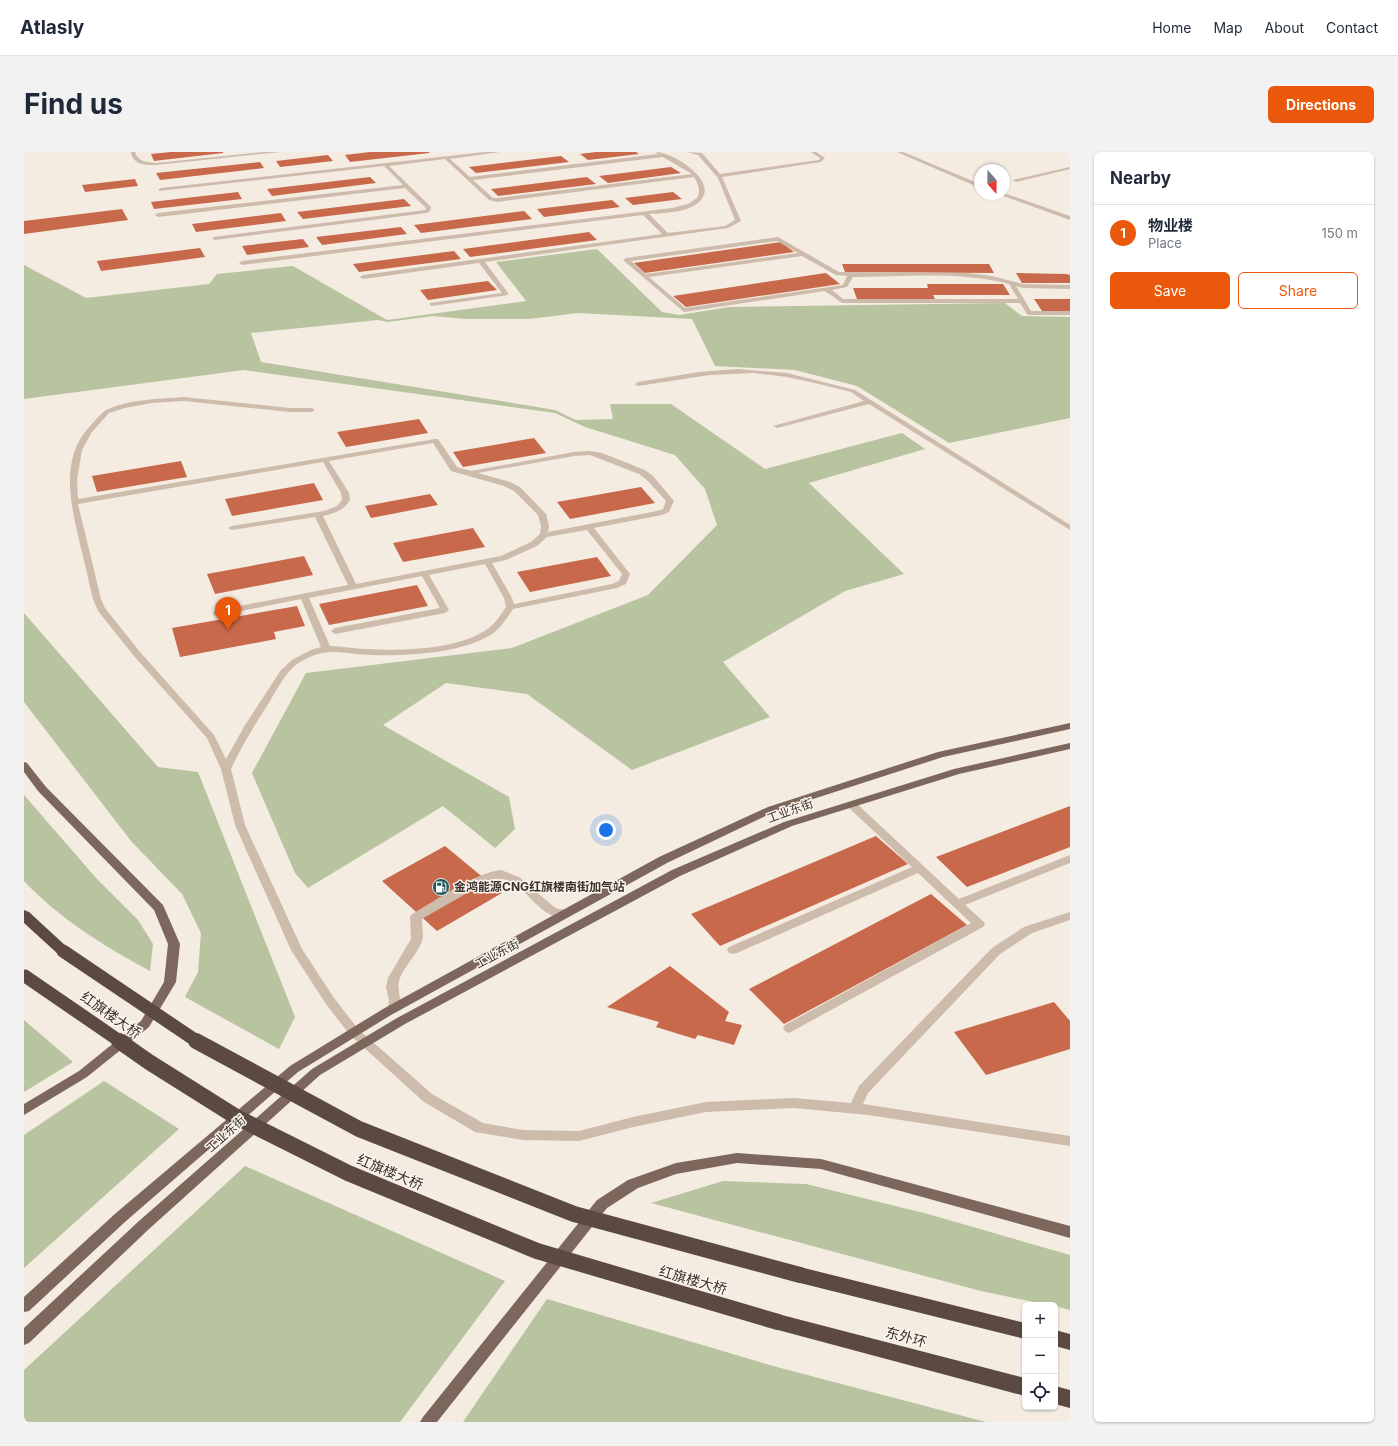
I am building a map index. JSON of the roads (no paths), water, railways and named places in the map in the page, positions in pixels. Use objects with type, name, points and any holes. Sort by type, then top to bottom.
[{"type":"highway","name":"红旗楼大桥","points":[[24,915],[63,951],[192,1039],[359,1129],[574,1214],[800,1275],[1022,1330]]},
{"type":"highway","name":"红旗楼大桥","points":[[25,975],[149,1062],[238,1118],[348,1173],[537,1250],[778,1322]]},
{"type":"highway","name":"东外环","points":[[778,1322],[1022,1386]]},
{"type":"highway","points":[[1058,1339],[1070,1342]]},
{"type":"highway","points":[[1058,1396],[1070,1399]]},
{"type":"main road","name":"工业东街","points":[[24,1306],[126,1212],[294,1069],[394,1008],[663,860],[772,810],[942,754],[1070,726]]},
{"type":"main road","name":"工业东街","points":[[24,1338],[144,1225],[316,1072],[401,1021],[676,873],[788,824],[956,771],[1070,746]]},
{"type":"main road","points":[[24,765],[42,789],[159,908],[174,944],[170,982],[145,1024],[83,1074],[24,1110]]},
{"type":"main road","points":[[428,1422],[602,1204],[633,1184],[676,1169],[737,1158],[821,1164],[1070,1232]]},
{"type":"street","points":[[133,152],[133,157],[136,160],[143,163],[156,164],[279,152]]},
{"type":"street","points":[[161,190],[498,152]]},
{"type":"street","points":[[242,263],[645,214],[685,208],[695,203],[702,196],[703,189],[696,175],[684,166],[658,152]]},
{"type":"street","points":[[363,277],[726,227],[738,221],[718,176],[700,154],[689,152]]},
{"type":"street","points":[[698,154],[706,152]]},
{"type":"street","points":[[718,176],[821,161],[823,158],[813,152]]},
{"type":"street","points":[[899,152],[974,183]]},
{"type":"street","points":[[469,179],[664,155]]},
{"type":"street","points":[[446,158],[491,200],[696,175]]},
{"type":"street","points":[[215,238],[427,211],[429,208],[386,165]]},
{"type":"street","points":[[1016,180],[1070,168]]},
{"type":"street","points":[[158,215],[407,186]]},
{"type":"street","points":[[1010,197],[1070,218]]},
{"type":"street","points":[[645,214],[666,235]]},
{"type":"street","points":[[851,275],[845,286],[684,310],[626,260],[778,239],[838,274],[981,276],[1023,286],[1070,287]]},
{"type":"street","points":[[645,276],[802,254]]},
{"type":"street","points":[[432,304],[506,294],[481,261]]},
{"type":"street","points":[[1012,284],[1029,313],[1070,313]]},
{"type":"street","points":[[827,289],[842,302],[1022,301]]},
{"type":"street","points":[[638,384],[720,372],[744,371],[783,374],[813,380],[852,391],[1070,528]]},
{"type":"street","points":[[312,410],[290,410],[184,399],[152,401],[123,406],[107,412],[88,431],[78,450],[73,480],[74,502],[97,599],[101,609],[137,654],[211,737],[226,768],[240,825],[297,950],[330,1001],[354,1032],[365,1043],[428,1098],[480,1128],[523,1135],[579,1136],[633,1122],[706,1106],[794,1103],[855,1108],[1070,1141]]},
{"type":"street","points":[[776,426],[869,402]]},
{"type":"street","points":[[74,502],[436,441],[454,469],[507,484],[517,490],[542,514],[546,526],[544,535]]},
{"type":"street","points":[[216,613],[503,558],[534,544],[544,535],[659,513],[666,510],[670,501],[650,478],[642,472],[599,455],[590,453],[574,454],[466,473]]},
{"type":"street","points":[[232,528],[336,511],[342,507],[346,500],[345,493],[325,460]]},
{"type":"street","points":[[318,514],[353,587]]},
{"type":"street","points":[[510,607],[614,586],[623,582],[626,574],[589,527]]},
{"type":"street","points":[[226,768],[235,748],[277,682],[292,664],[314,652],[326,648],[362,652],[397,653],[440,648],[466,641],[487,633],[500,623],[510,607],[508,598],[488,561]]},
{"type":"street","points":[[335,631],[445,610],[424,573]]},
{"type":"street","points":[[304,596],[326,648]]},
{"type":"street","points":[[789,1028],[979,924],[851,804]]},
{"type":"street","points":[[957,904],[1070,859]]},
{"type":"street","points":[[733,950],[919,868]]},
{"type":"street","points":[[394,1008],[395,1000],[392,987],[394,978],[417,939],[416,917],[492,874],[501,873],[510,876],[548,908],[557,913],[567,913]]},
{"type":"street","points":[[855,1108],[863,1090],[996,952],[1028,930],[1070,916]]},
{"type":"place","name":"物业楼","points":[[228,630]]},
{"type":"place","name":"金鸿能源CNG红旗楼南街加气站","points":[[441,887]]}]
